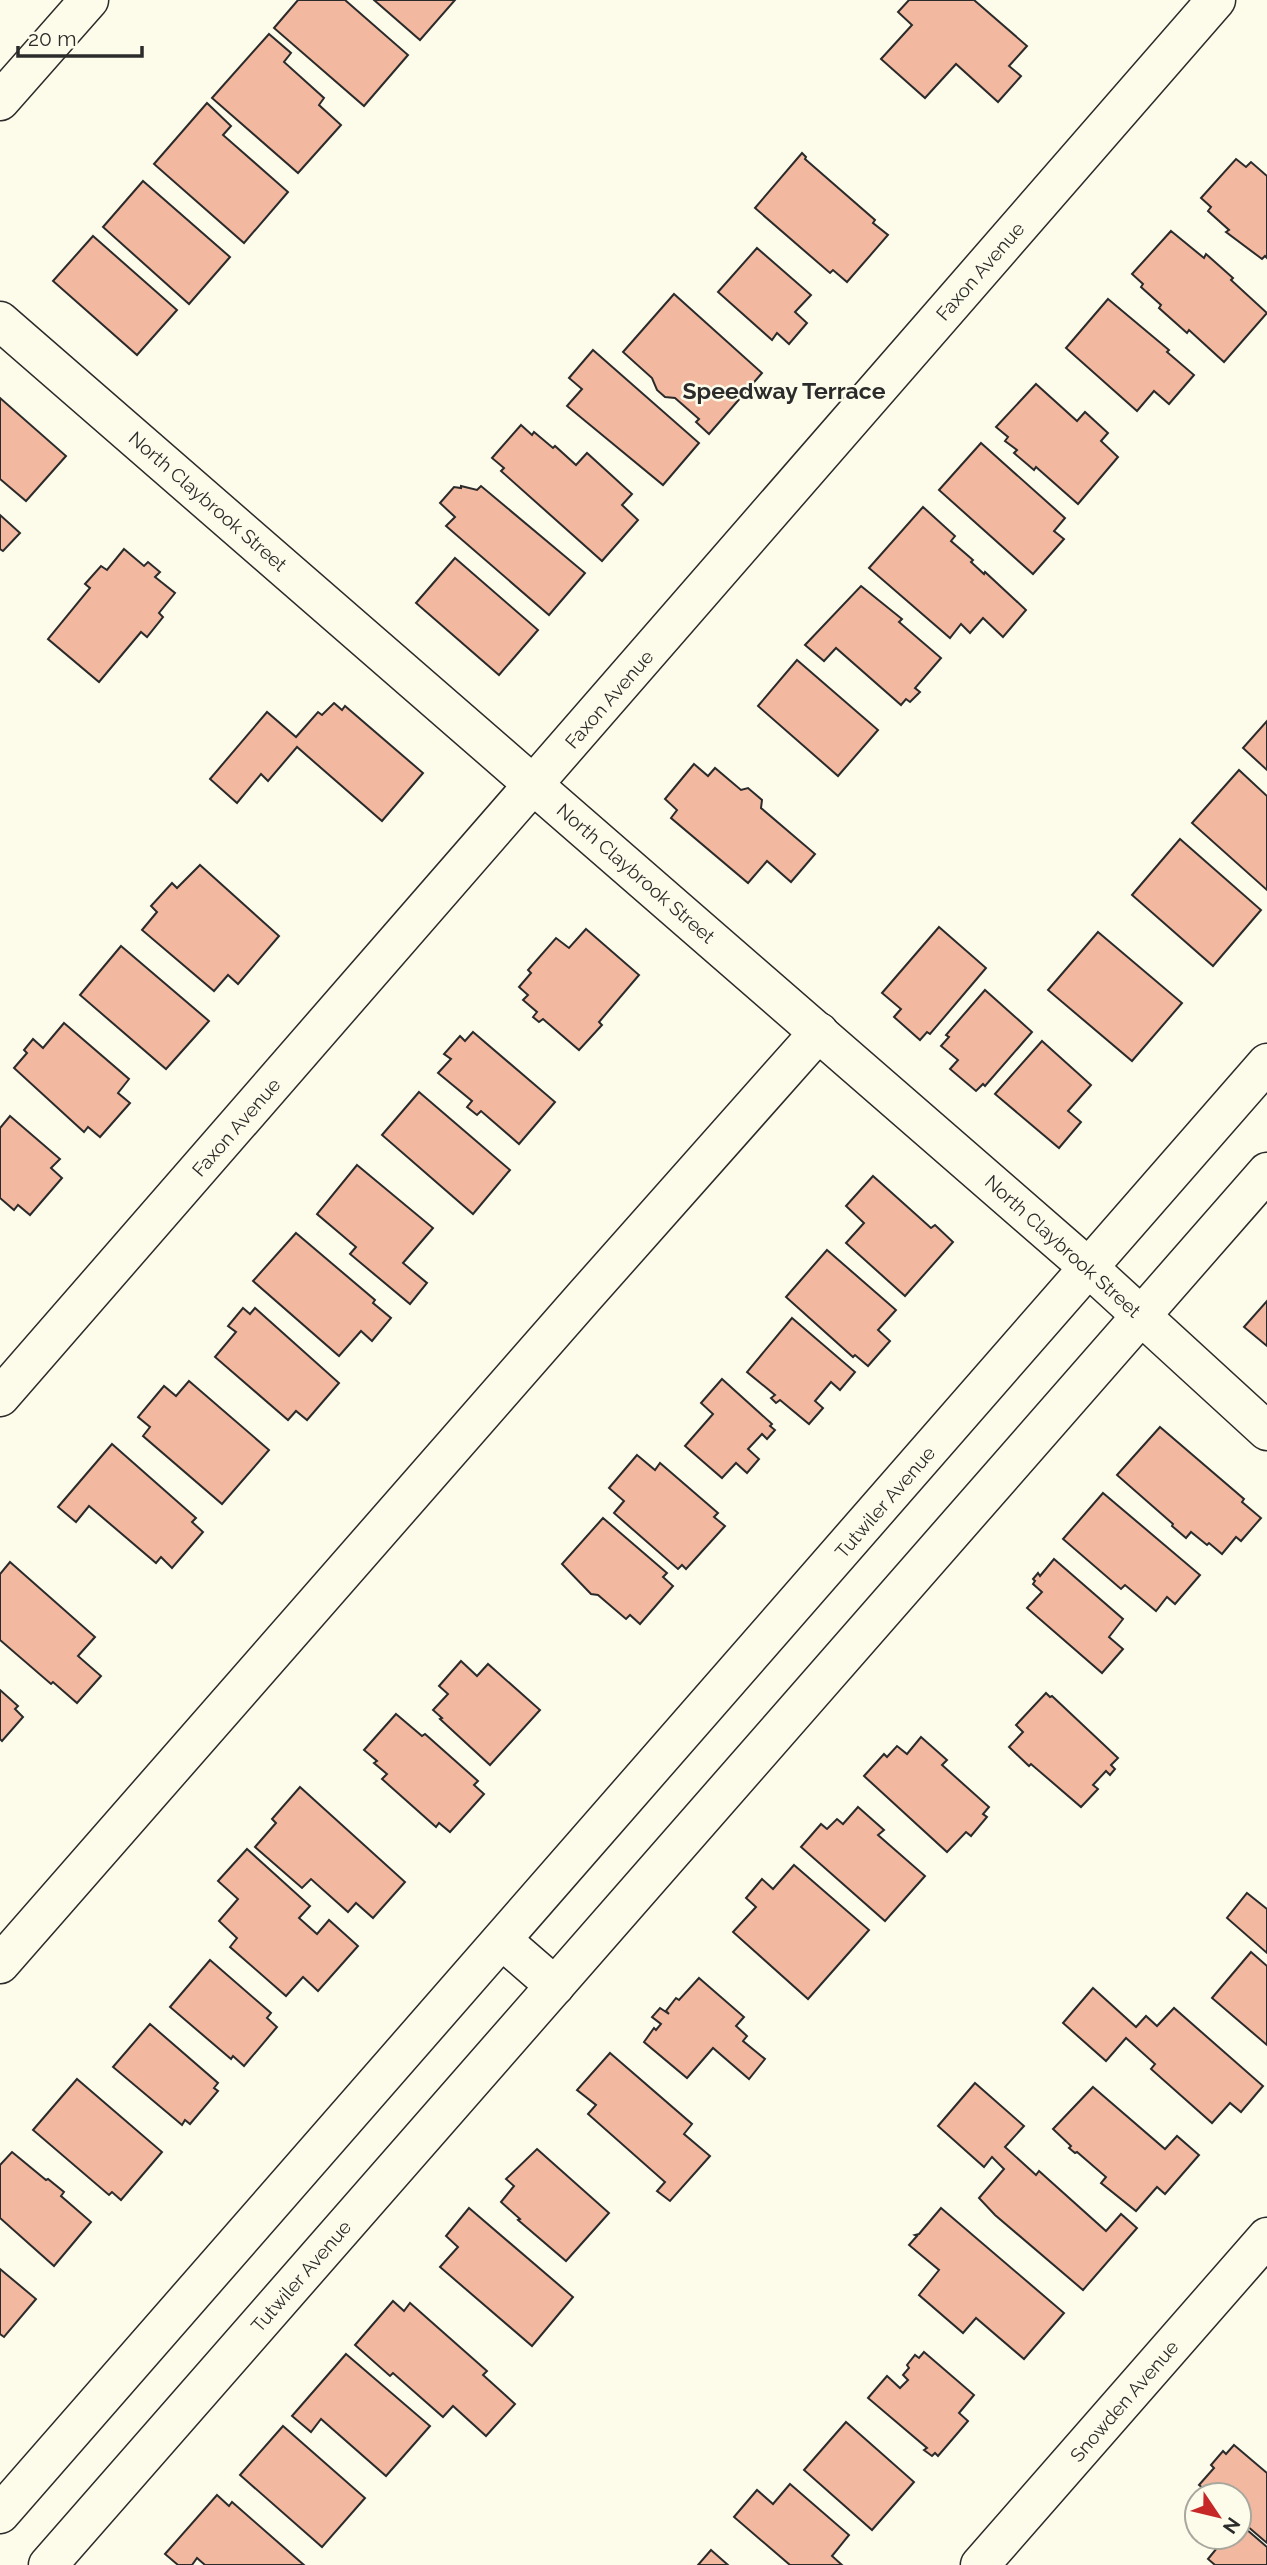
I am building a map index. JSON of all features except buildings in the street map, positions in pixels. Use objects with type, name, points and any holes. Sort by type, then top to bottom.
[{"type":"street","points":[[0,102],[89,0]]},
{"type":"street","name":"Faxon Avenue","points":[[0,1397],[1216,0]]},
{"type":"street","name":"North Claybrook Street","points":[[0,321],[1089,1268],[1267,1431]]},
{"type":"street","points":[[0,1964],[819,1032]]},
{"type":"street","name":"Tutwiler Avenue","points":[[0,2514],[1267,1063]]},
{"type":"street","name":"Tutwiler Avenue","points":[[48,2565],[1267,1172]]},
{"type":"street","points":[[502,1940],[555,1986]]},
{"type":"street","name":"Snowden Avenue","points":[[980,2565],[1267,2238]]},
{"type":"district","name":"Speedway Terrace","points":[[784,391]]}]
